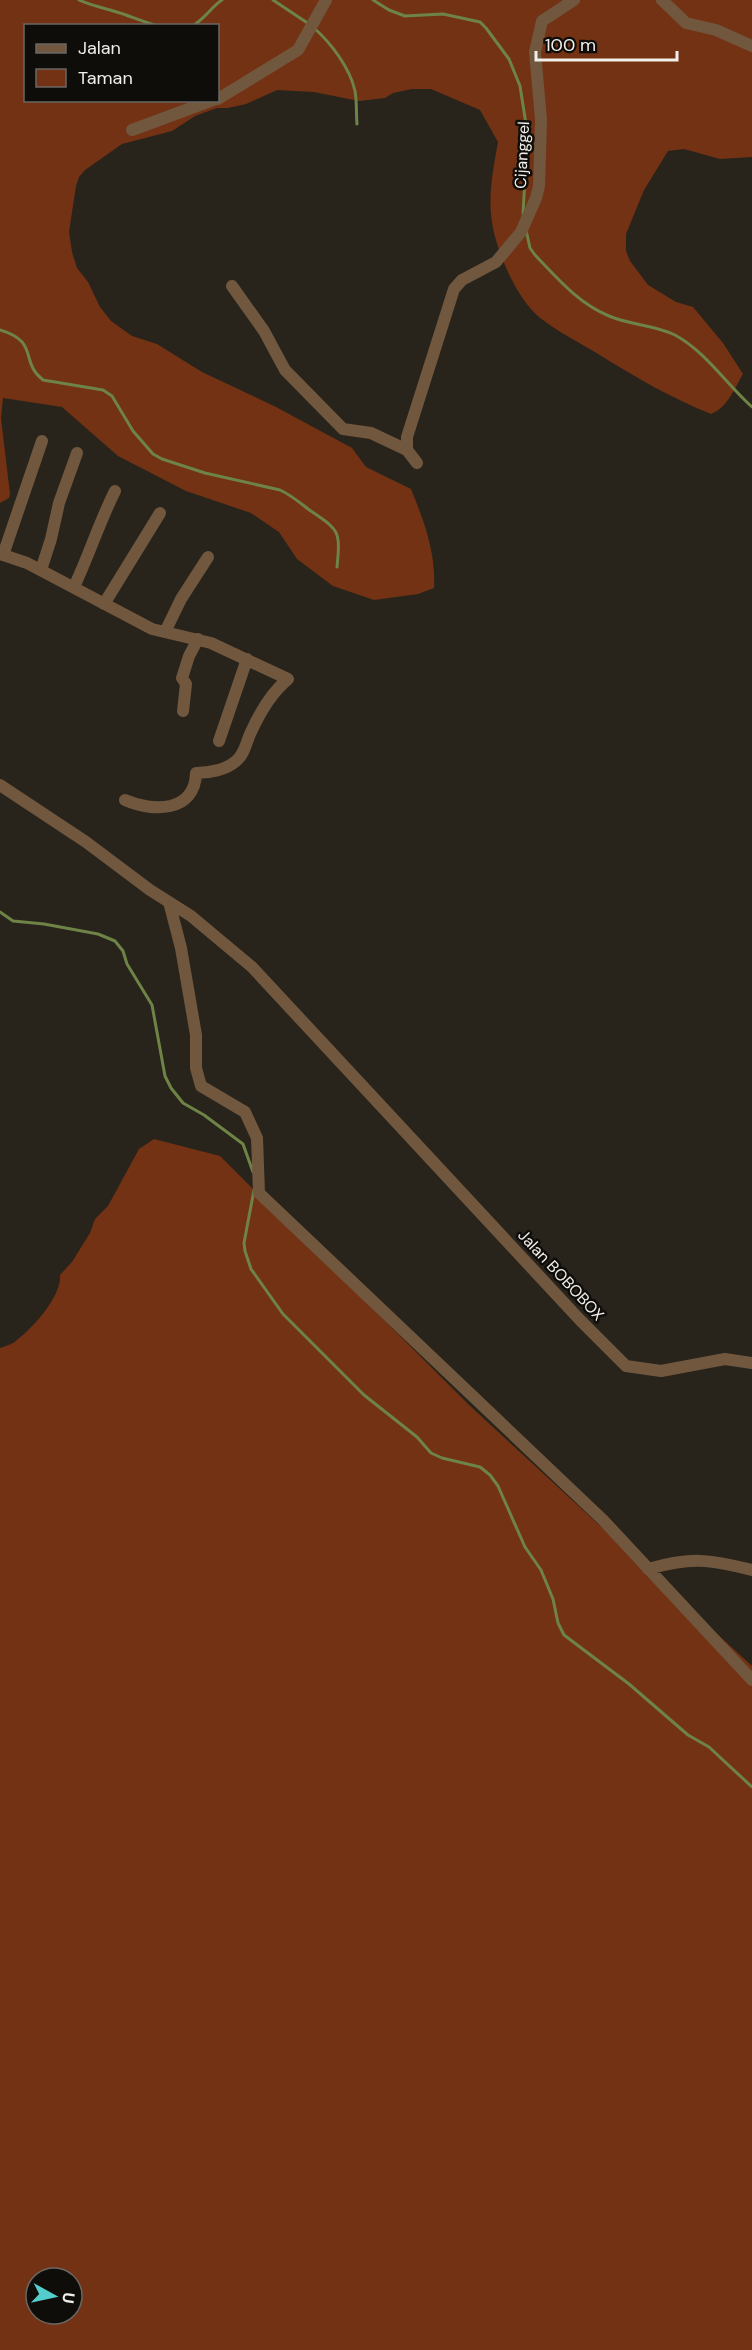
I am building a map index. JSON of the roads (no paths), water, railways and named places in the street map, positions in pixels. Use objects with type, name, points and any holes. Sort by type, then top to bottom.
[{"type":"street","points":[[219,98],[298,50],[326,0]]},
{"type":"street","name":"Cijanggel","points":[[407,450],[407,437],[422,385],[454,289],[462,280],[496,262],[520,232],[536,198],[539,186],[541,120],[535,52],[542,21],[574,0]]},
{"type":"street","points":[[662,0],[686,23],[716,30],[752,46]]},
{"type":"street","points":[[132,130],[208,102]]},
{"type":"street","points":[[232,286],[264,331],[285,370],[343,429],[370,433],[407,450],[417,463]]},
{"type":"street","points":[[42,441],[4,556],[74,587],[127,618],[165,632],[198,639],[288,679],[276,688],[269,698],[236,762],[212,771],[196,773],[196,784],[190,795],[173,806],[152,809],[140,807],[125,800]]},
{"type":"street","points":[[40,570],[51,539],[59,503],[77,453]]},
{"type":"street","points":[[74,587],[92,550],[97,527],[115,491]]},
{"type":"street","points":[[104,604],[160,513]]},
{"type":"street","points":[[165,632],[181,599],[208,557]]},
{"type":"street","points":[[183,711],[186,684],[182,678],[189,656],[198,639]]},
{"type":"street","points":[[219,741],[247,659]]},
{"type":"street","name":"Jalan BOBOBOX","points":[[0,785],[191,916],[252,967],[580,1320],[626,1366],[661,1371],[725,1359],[751,1362]]},
{"type":"street","points":[[169,902],[181,948],[196,1035],[196,1068],[201,1086],[245,1112],[257,1138],[259,1193],[603,1520],[752,1680]]},
{"type":"street","points":[[648,1569],[689,1559],[752,1570]]},
{"type":"waterway","points":[[79,0],[152,24]]},
{"type":"waterway","points":[[195,24],[222,0]]},
{"type":"waterway","points":[[273,0],[309,24]]},
{"type":"waterway","points":[[373,0],[405,16],[443,14],[480,22],[509,59],[520,86],[526,124],[523,214]]},
{"type":"waterway","points":[[314,28],[333,48],[349,74],[356,95],[357,124]]},
{"type":"waterway","points":[[526,230],[530,248],[535,255],[578,297],[609,316],[675,335],[706,359],[752,407]]},
{"type":"waterway","points":[[0,330],[20,340],[25,346],[36,373],[43,380],[103,390],[112,396],[133,431],[153,454],[205,473],[280,490],[295,499],[326,521],[335,531],[338,544],[337,567]]},
{"type":"waterway","points":[[0,912],[13,921],[98,934],[115,941],[123,951],[127,964],[152,1005],[165,1076],[171,1088],[183,1103],[204,1115],[243,1144],[253,1172]]},
{"type":"waterway","points":[[254,1190],[244,1243],[245,1251],[251,1269],[283,1314],[364,1395],[417,1437],[431,1453],[480,1467],[490,1475],[498,1486],[525,1547],[541,1570],[564,1635],[629,1684],[688,1735],[709,1747],[752,1787]]}]
